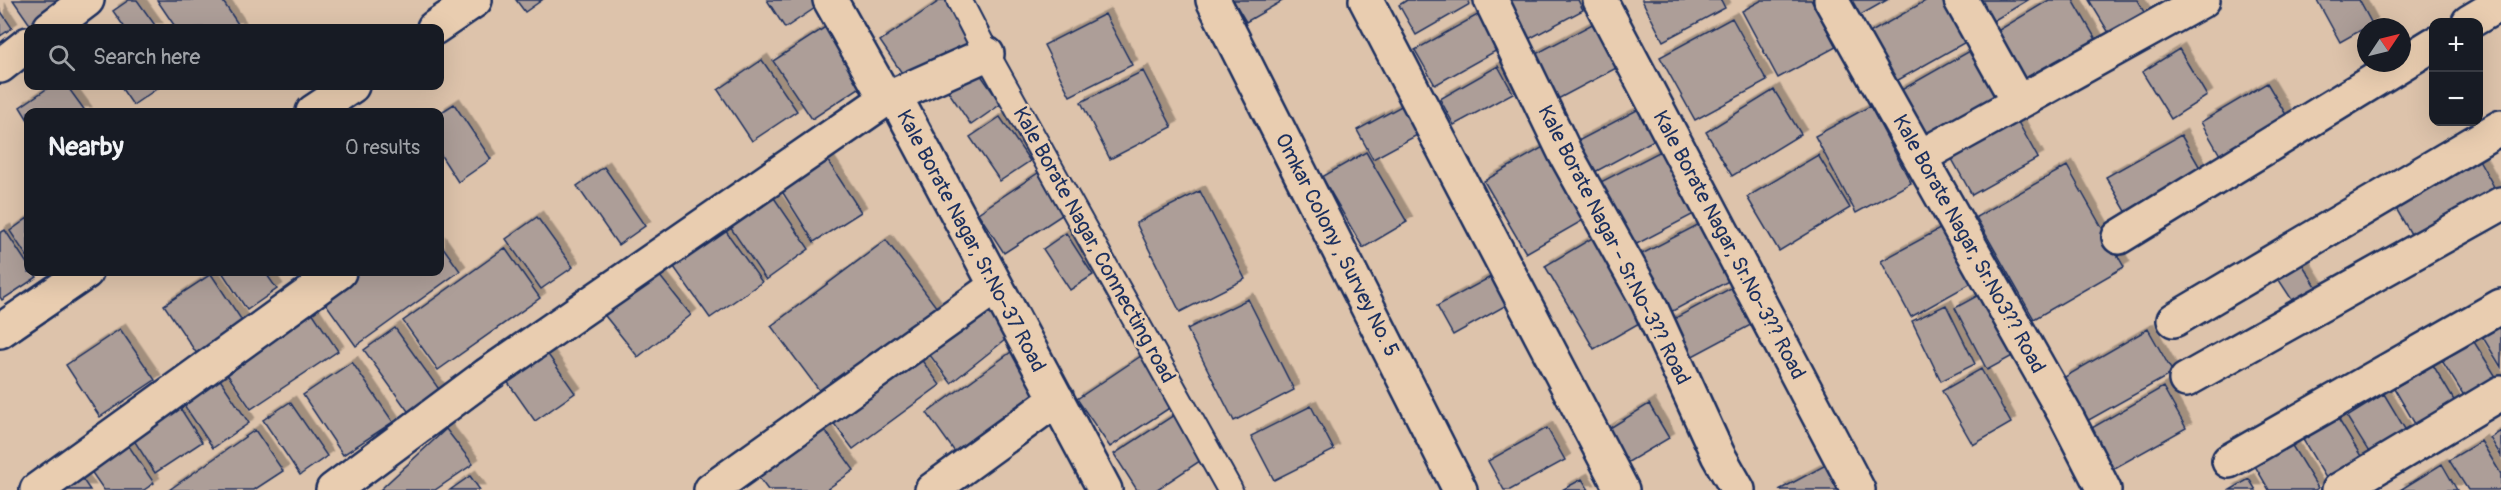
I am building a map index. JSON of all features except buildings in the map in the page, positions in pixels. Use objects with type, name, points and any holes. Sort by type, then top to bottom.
[{"type":"street","points":[[55,24],[87,0]]},
{"type":"street","points":[[440,24],[475,0]]},
{"type":"street","name":"Kale Borate Nagar, Sr.No-37 Road","points":[[831,0],[886,99],[899,104],[1105,490]]},
{"type":"street","name":"Omkar Colony , Survey No. 5","points":[[1213,0],[1460,490]]},
{"type":"street","points":[[1366,0],[1622,490]]},
{"type":"street","name":"Kale Borate Nagar - Sr.No-3?? Road","points":[[1491,0],[1565,153],[1648,302],[1718,455],[1738,490]]},
{"type":"street","name":"Kale Borate Nagar, Sr.No-3?? Road","points":[[1600,0],[1858,490]]},
{"type":"street","name":"Kale Borate Nagar, Sr.No3?? Road","points":[[1832,0],[2067,418],[2104,490]]},
{"type":"street","points":[[1961,0],[2018,102]]},
{"type":"street","points":[[1920,156],[2203,0]]},
{"type":"street","points":[[2476,18],[2501,3]]},
{"type":"street","points":[[2119,237],[2429,46]]},
{"type":"street","points":[[0,66],[24,47]]},
{"type":"street","points":[[333,490],[487,375],[886,99],[987,54]]},
{"type":"street","points":[[320,108],[346,90]]},
{"type":"street","points":[[2174,320],[2501,127]]},
{"type":"street","points":[[2186,380],[2501,204]]},
{"type":"street","points":[[0,331],[80,276]]},
{"type":"street","points":[[37,490],[333,276]]},
{"type":"street","points":[[711,490],[996,286]]},
{"type":"street","points":[[2229,461],[2501,306]]},
{"type":"street","points":[[2339,490],[2501,393]]},
{"type":"street","points":[[932,490],[1057,399]]},
{"type":"lane","name":"Kale Borate Nagar, Connecting road","points":[[959,0],[1230,490]]}]
